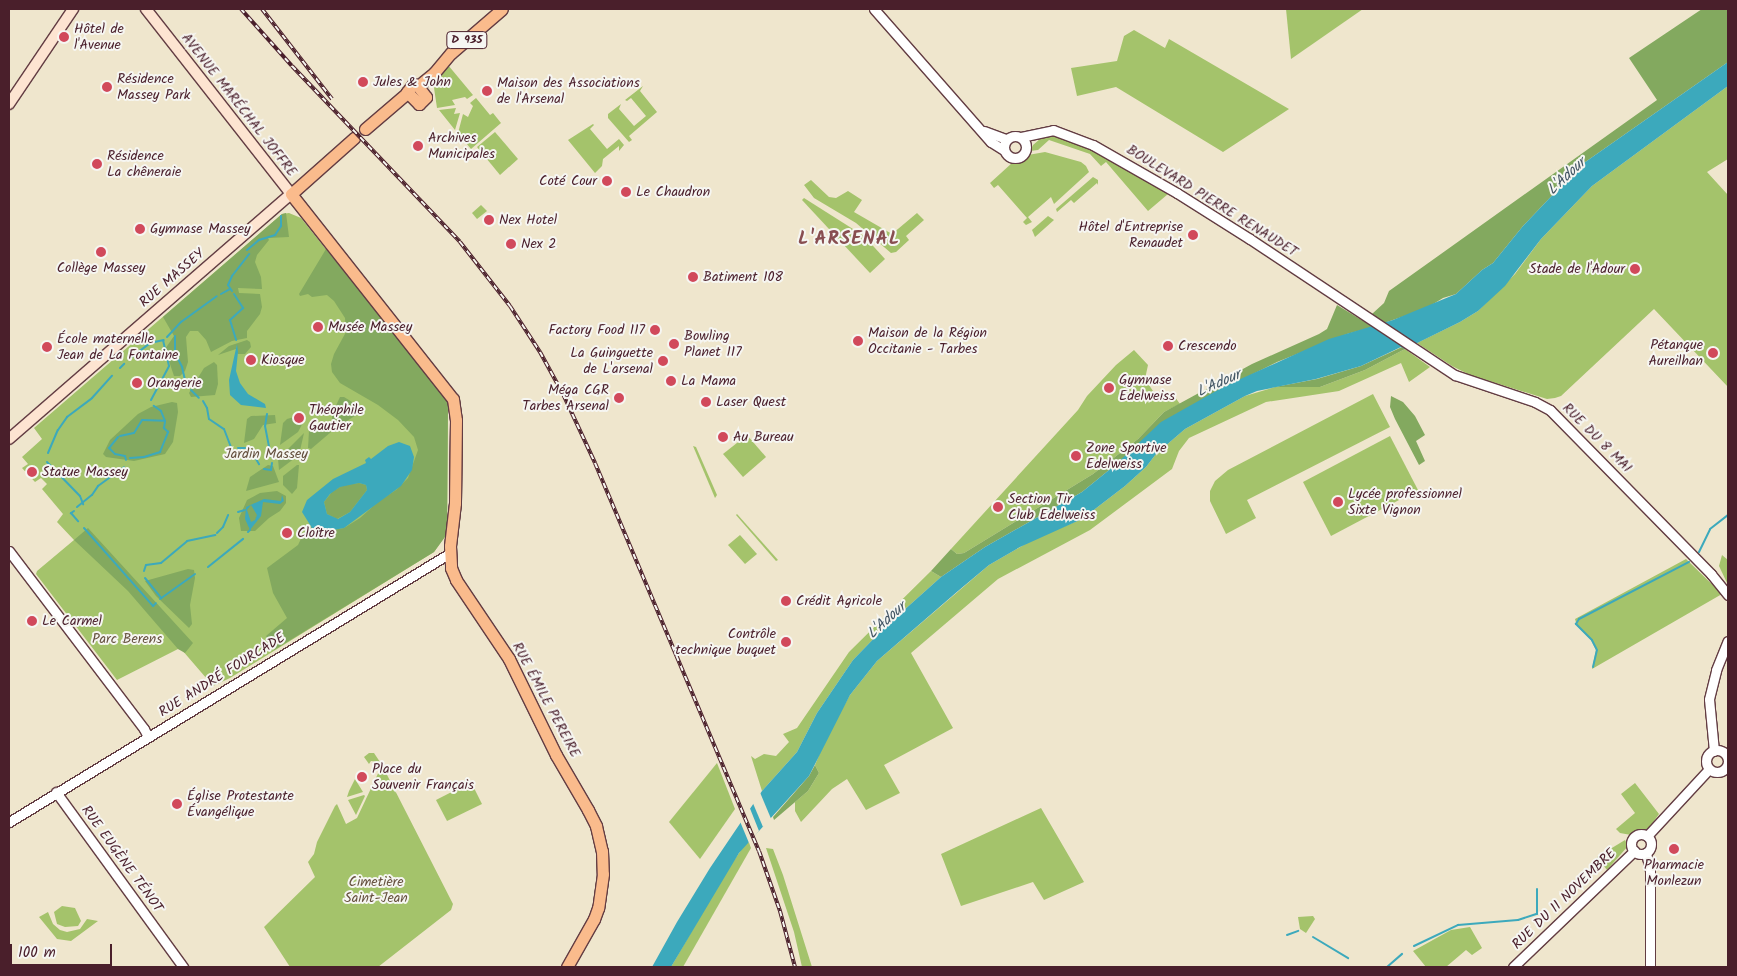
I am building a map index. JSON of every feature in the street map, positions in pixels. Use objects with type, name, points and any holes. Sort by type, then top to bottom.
[{"type":"main road","points":[[9,104],[73,9]]},
{"type":"main road","name":"AVENUE MARÉCHAL JOFFRE","points":[[146,9],[291,194]]},
{"type":"main road","name":"D 935","points":[[422,90],[450,53],[502,9]]},
{"type":"main road","points":[[365,129],[407,93],[407,89],[413,84],[422,90],[426,98],[419,104],[407,93]]},
{"type":"main road","name":"RUE MASSEY","points":[[9,439],[354,138]]},
{"type":"main road","name":"RUE ÉMILE PEREIRE","points":[[291,194],[453,399],[456,420],[455,503],[450,552],[451,568],[456,580],[509,659],[556,755],[596,826],[602,851],[603,874],[594,920],[567,967]]},
{"type":"street","points":[[874,9],[984,131],[991,142],[1004,150],[1007,156],[1013,158],[1020,157],[1037,134]]},
{"type":"street","name":"BOULEVARD PIERRE RENAUDET","points":[[1021,137],[1053,130],[1102,149],[1250,239],[1364,315]]},
{"type":"street","points":[[984,131],[1006,139]]},
{"type":"street","points":[[1004,150],[1006,139],[1011,136],[1021,137],[1026,142],[1026,150]]},
{"type":"street","name":"RUE DU 8 MAI","points":[[1364,315],[1455,375],[1535,402],[1550,410],[1705,567],[1728,595]]},
{"type":"street","points":[[9,551],[148,736]]},
{"type":"street","name":"RUE ANDRÉ FOURCADE","points":[[9,822],[450,552]]},
{"type":"street","points":[[1714,751],[1710,699],[1716,670],[1728,641]]},
{"type":"street","points":[[1714,751],[1721,751],[1727,755],[1728,764],[1724,770],[1718,772],[1709,769],[1706,764],[1707,757],[1714,751]]},
{"type":"street","points":[[1647,836],[1709,769]]},
{"type":"street","name":"RUE EUGÈNE TÉNOT","points":[[56,792],[183,967]]},
{"type":"street","points":[[1638,834],[1647,836],[1651,845],[1646,852],[1639,854],[1634,851],[1631,842],[1633,837],[1638,834]]},
{"type":"street","name":"RUE DU 11 NOVEMBRE","points":[[1513,967],[1634,851]]},
{"type":"street","points":[[1646,852],[1650,871],[1650,967]]},
{"type":"green space","points":[[1286,9],[1363,9],[1291,59]]},
{"type":"green space","points":[[1702,9],[1728,9],[1728,62],[1581,165],[1523,226],[1493,263],[1482,270],[1456,294],[1443,298],[1425,309],[1384,323],[1372,314],[1384,303],[1389,291],[1657,100],[1629,58]]},
{"type":"green space","points":[[1134,30],[1165,48],[1169,39],[1289,109],[1223,152],[1116,87],[1077,96],[1071,68],[1117,61],[1124,36]]},
{"type":"green space","points":[[448,65],[473,95],[467,99],[465,97],[452,100],[455,105],[437,108],[434,88]]},
{"type":"green space","points":[[643,86],[640,91],[657,112],[629,136],[632,140],[629,142],[608,118],[608,114],[621,104],[619,109],[634,126],[646,116],[631,98],[627,101],[625,100]]},
{"type":"green space","name":"Stade de l'Adour","points":[[1728,86],[1728,159],[1707,172],[1728,195],[1728,387],[1654,309],[1561,396],[1555,398],[1547,399],[1470,375],[1452,366],[1417,343],[1478,311],[1515,274],[1541,239],[1592,186]]},
{"type":"green space","points":[[476,98],[490,115],[493,113],[501,123],[471,149],[458,133],[463,114],[468,117],[473,106],[470,103]]},
{"type":"green space","points":[[456,108],[454,114],[460,113],[455,130],[439,110]]},
{"type":"green space","points":[[593,124],[590,129],[607,149],[619,139],[624,145],[619,151],[619,146],[603,159],[602,166],[595,173],[568,140]]},
{"type":"green space","points":[[495,132],[518,159],[500,175],[477,147]]},
{"type":"green space","points":[[1054,136],[1094,151],[1168,194],[1148,211],[1106,162],[1101,166],[1090,154],[1049,140],[1038,150],[1030,151],[1033,145],[1040,139]]},
{"type":"green space","points":[[1045,152],[1081,162],[1089,172],[1054,204],[1051,197],[1028,217],[1032,222],[1026,225],[1023,222],[1027,218],[998,185],[994,188],[990,183],[1012,163],[1020,162],[1028,155]]},
{"type":"green space","points":[[1093,177],[1098,180],[1098,185],[1097,183],[1074,203],[1071,200],[1057,212],[1056,209]]},
{"type":"green space","points":[[811,180],[829,197],[836,198],[848,191],[862,200],[854,212],[892,234],[917,213],[924,220],[906,236],[909,240],[896,252],[891,253],[856,223],[814,198],[804,185]]},
{"type":"green space","points":[[804,198],[864,236],[885,259],[870,273],[802,200]]},
{"type":"green space","points":[[481,205],[487,211],[477,219],[472,213]]},
{"type":"green space","points":[[286,213],[289,237],[268,238],[269,240],[257,255],[255,262],[261,277],[262,289],[238,288],[239,293],[260,294],[262,307],[260,314],[247,331],[247,338],[232,341],[211,352],[206,340],[198,331],[190,331],[186,337],[188,362],[185,371],[180,376],[174,376],[165,349],[174,336],[163,317],[282,214]]},
{"type":"green space","name":"Jardin Massey","points":[[289,213],[301,218],[448,402],[447,534],[434,552],[230,678],[213,686],[182,650],[178,649],[117,680],[36,574],[37,571],[74,540],[57,522],[63,514],[42,489],[47,484],[41,478],[35,482],[22,468],[28,464],[22,457],[42,439],[34,428],[282,214]]},
{"type":"green space","points":[[1048,216],[1054,220],[1035,237],[1032,230]]},
{"type":"green space","points":[[326,249],[448,402],[447,534],[434,552],[274,650],[266,636],[287,618],[273,593],[267,568],[298,545],[308,524],[316,530],[323,532],[344,528],[396,490],[408,478],[418,450],[414,437],[398,420],[378,405],[340,383],[332,372],[331,364],[334,354],[346,332],[345,318],[334,301],[327,295],[312,297],[308,294],[300,296],[299,294]]},
{"type":"green space","points":[[1337,305],[1373,327],[1347,334],[1277,362],[1243,379],[1114,466],[1082,492],[985,547],[941,577],[931,571],[951,549],[957,554],[964,553],[1093,474],[1138,439],[1164,412],[1252,364],[1327,329]]},
{"type":"green space","points":[[247,340],[250,342],[251,347],[245,354],[238,354],[236,345],[236,349],[218,355],[229,346]]},
{"type":"green space","points":[[1402,347],[1405,349],[1365,370],[1320,387],[1275,387],[1317,379],[1361,366]]},
{"type":"green space","points":[[1405,349],[1430,367],[1409,382],[1401,363],[1339,391],[1266,402],[1189,438],[1179,451],[1172,469],[1090,530],[998,579],[911,653],[953,728],[884,765],[900,793],[866,810],[847,779],[832,789],[801,822],[795,811],[795,802],[808,791],[819,773],[815,765],[828,734],[850,695],[877,661],[989,565],[1034,539],[1082,519],[1125,486],[1146,467],[1156,454],[1185,429],[1245,396],[1275,387],[1320,387],[1365,370]]},
{"type":"green space","name":"Zone Sportive Edelweiss","points":[[1134,350],[1148,365],[1145,379],[1153,391],[1164,399],[1169,400],[1175,397],[1180,404],[1164,412],[1138,439],[1093,474],[964,553],[957,554],[951,549],[1078,410],[1087,396],[1116,365]]},
{"type":"green space","points":[[214,362],[217,365],[218,384],[215,395],[191,397],[189,393],[204,368]]},
{"type":"green space","points":[[1373,394],[1390,427],[1247,500],[1256,518],[1226,534],[1210,501],[1210,491],[1215,481],[1228,470]]},
{"type":"green space","points":[[1391,396],[1403,402],[1415,416],[1425,435],[1416,441],[1425,461],[1419,465],[1390,407]]},
{"type":"green space","points":[[340,397],[344,397],[357,405],[361,412],[339,426],[332,420],[332,414]]},
{"type":"green space","points":[[172,402],[177,403],[178,412],[173,442],[165,454],[134,461],[106,457],[103,454],[110,440],[138,414],[151,407]]},
{"type":"green space","points":[[275,415],[276,423],[263,425],[254,439],[244,443],[247,419],[251,416]]},
{"type":"green space","points":[[301,415],[305,419],[298,432],[280,445],[283,423],[287,419]]},
{"type":"green space","points":[[323,423],[331,432],[311,449],[308,448],[309,431],[314,425]]},
{"type":"green space","points":[[304,433],[299,455],[279,470],[278,459]]},
{"type":"green space","points":[[747,435],[766,457],[743,477],[723,454]]},
{"type":"green space","points":[[1390,436],[1418,490],[1331,536],[1303,482]]},
{"type":"green space","points":[[693,446],[696,447],[717,495],[715,498]]},
{"type":"green space","points":[[268,465],[273,466],[279,482],[246,491],[250,477]]},
{"type":"green space","points":[[299,465],[297,488],[292,494],[283,485],[283,476]]},
{"type":"green space","points":[[359,483],[366,485],[367,490],[350,512],[337,519],[327,514],[324,502],[332,492],[343,485]]},
{"type":"green space","points":[[277,491],[286,496],[286,503],[280,511],[255,531],[241,531],[239,518],[247,500],[260,493]]},
{"type":"green space","points":[[737,514],[778,560],[776,561]]},
{"type":"green space","points":[[88,528],[193,643],[185,653],[178,649],[128,591],[74,540]]},
{"type":"green space","points":[[740,535],[757,554],[745,564],[728,545]]},
{"type":"green space","points":[[1722,555],[1728,560],[1728,585],[1719,566]]},
{"type":"green space","points":[[1686,559],[1722,594],[1592,669],[1596,650],[1591,640],[1577,626],[1575,619]]},
{"type":"green space","points":[[188,569],[194,570],[195,578],[190,605],[192,624],[189,628],[156,596],[145,581]]},
{"type":"green space","points":[[931,571],[941,577],[884,628],[853,660],[817,713],[797,752],[762,791],[751,756],[755,759],[764,754],[776,756],[789,742],[783,734],[797,728],[849,652]]},
{"type":"green space","points":[[369,753],[374,753],[380,762],[371,761],[369,764],[364,757]]},
{"type":"green space","points":[[717,763],[735,809],[700,859],[669,822]]},
{"type":"green space","name":"Cimetière Saint-Jean","points":[[382,765],[453,904],[451,910],[378,967],[290,967],[264,927],[315,877],[308,862],[314,854],[317,842],[335,806],[337,804],[346,824],[357,818]]},
{"type":"green space","points":[[815,765],[819,773],[808,791],[774,820],[773,817],[809,776]]},
{"type":"green space","points":[[355,779],[363,792],[347,797],[349,791]]},
{"type":"green space","points":[[471,782],[482,804],[447,821],[436,800]]},
{"type":"green space","points":[[1635,783],[1659,814],[1649,828],[1631,835],[1620,833],[1616,829],[1635,813],[1621,794]]},
{"type":"green space","points":[[365,796],[356,815],[348,800]]},
{"type":"green space","points":[[1041,808],[1084,882],[1044,900],[1033,882],[961,906],[941,854]]},
{"type":"green space","points":[[748,840],[751,848],[683,967],[671,967],[726,872]]},
{"type":"green space","points":[[1625,840],[1628,846],[1607,870],[1597,857]]},
{"type":"green space","points":[[766,848],[773,849],[812,967],[802,967],[794,932]]},
{"type":"green space","points":[[62,906],[75,908],[81,921],[78,926],[65,927],[57,924],[54,912]]},
{"type":"green space","points":[[48,912],[53,924],[60,930],[67,932],[80,929],[87,919],[98,921],[71,941],[57,939],[39,917]]},
{"type":"green space","points":[[1313,916],[1315,919],[1306,933],[1300,929],[1298,917]]},
{"type":"green space","points":[[1470,927],[1482,948],[1472,955],[1466,950],[1446,967],[1426,967],[1413,951],[1451,930]]},
{"type":"water","points":[[1728,62],[1728,86],[1592,186],[1541,239],[1505,286],[1478,311],[1405,349],[1401,347],[1361,366],[1316,379],[1257,391],[1245,396],[1185,429],[1156,454],[1146,467],[1125,486],[1082,519],[1020,547],[989,565],[958,591],[877,661],[850,695],[809,776],[739,853],[671,967],[652,967],[710,868],[762,791],[797,752],[817,713],[853,660],[884,628],[941,577],[985,547],[1082,492],[1114,466],[1161,422],[1225,386],[1329,339],[1393,320],[1456,294],[1482,270],[1493,263],[1523,226],[1581,165]]},
{"type":"water","points":[[237,344],[236,371],[240,383],[248,394],[265,404],[266,408],[241,405],[230,395],[229,380]]},
{"type":"water","points":[[399,442],[410,446],[414,457],[412,470],[401,486],[344,528],[323,532],[312,528],[302,512],[307,500],[333,479],[366,463],[365,460],[369,457],[371,459],[388,446]],"holes":[[[359,483],[366,485],[367,490],[350,512],[338,519],[327,514],[324,502],[330,494],[340,487]]]},
{"type":"water","points":[[282,495],[284,501],[280,504],[263,502],[261,516],[250,530],[245,519],[246,507],[264,499],[281,501]],"holes":[[[251,505],[257,515],[255,520],[251,522],[247,510]]]},
{"type":"pier","points":[[759,790],[772,821],[763,827],[752,801]]},
{"type":"pier","points":[[749,806],[759,831],[749,843],[739,819]]},
{"type":"waterway","points":[[247,250],[259,240],[275,235],[281,226],[281,216]]},
{"type":"waterway","points":[[232,291],[228,285],[232,276],[249,254]]},
{"type":"waterway","points":[[221,294],[230,289]]},
{"type":"waterway","points":[[234,294],[243,308],[230,320],[236,340]]},
{"type":"waterway","points":[[167,337],[181,322],[217,296]]},
{"type":"waterway","points":[[175,336],[175,353],[182,367],[186,385]]},
{"type":"waterway","points":[[129,359],[150,343],[164,340]]},
{"type":"waterway","points":[[151,400],[169,366],[163,341]]},
{"type":"waterway","points":[[120,368],[124,364]]},
{"type":"waterway","points":[[48,453],[58,430],[67,417],[92,398],[112,376]]},
{"type":"waterway","points":[[191,390],[199,398]]},
{"type":"waterway","points":[[203,401],[207,408],[209,419],[224,429],[231,447]]},
{"type":"waterway","points":[[120,436],[134,433],[142,420],[165,421],[161,411],[154,406]]},
{"type":"waterway","points":[[267,414],[265,426],[271,456]]},
{"type":"waterway","points":[[130,458],[144,457],[160,452],[168,432],[164,428],[165,422]]},
{"type":"waterway","points":[[118,437],[109,448],[115,454],[125,456],[126,460]]},
{"type":"waterway","points":[[238,448],[245,448]]},
{"type":"waterway","points":[[248,449],[255,457]]},
{"type":"waterway","points":[[256,459],[259,464]]},
{"type":"waterway","points":[[47,462],[80,496],[83,504]]},
{"type":"waterway","points":[[264,469],[271,470],[272,463]]},
{"type":"waterway","points":[[77,507],[92,495],[98,486],[124,467]]},
{"type":"waterway","points":[[238,512],[245,510]]},
{"type":"waterway","points":[[74,511],[71,513],[78,521]]},
{"type":"waterway","points":[[217,533],[223,527],[228,515]]},
{"type":"waterway","points":[[1699,552],[1710,529],[1728,515]]},
{"type":"waterway","points":[[84,528],[153,606],[156,603]]},
{"type":"waterway","points":[[144,571],[146,565],[161,563],[187,541],[215,535]]},
{"type":"waterway","points":[[208,567],[243,539]]},
{"type":"waterway","points":[[1593,667],[1597,650],[1592,640],[1576,624],[1579,619],[1689,562]]},
{"type":"waterway","points":[[160,599],[195,574]]},
{"type":"waterway","points":[[145,578],[161,598]]},
{"type":"waterway","points":[[1414,946],[1458,925],[1518,920],[1537,914],[1537,889]]},
{"type":"waterway","points":[[1287,935],[1298,931]]},
{"type":"waterway","points":[[1313,937],[1348,958]]},
{"type":"waterway","points":[[1387,967],[1402,954]]},
{"type":"railway","points":[[241,9],[292,66],[460,242],[510,306],[540,352],[563,394],[595,463],[759,851],[780,911],[795,967]]},
{"type":"railway","points":[[262,9],[332,99]]},
{"type":"place","name":"Hôtel de l'Avenue","points":[[64,37]]},
{"type":"place","name":"Jules & John","points":[[363,82]]},
{"type":"place","name":"Résidence Massey Park","points":[[107,87]]},
{"type":"place","name":"Maison des Associations de l'Arsenal","points":[[487,91]]},
{"type":"place","name":"Archives Municipales","points":[[418,146]]},
{"type":"place","name":"Résidence La chêneraie","points":[[97,164]]},
{"type":"place","name":"Coté Cour","points":[[607,181]]},
{"type":"place","name":"Le Chaudron","points":[[626,192]]},
{"type":"place","name":"Nex Hotel","points":[[489,220]]},
{"type":"place","name":"Gymnase Massey","points":[[140,229]]},
{"type":"place","name":"Hôtel d'Entreprise Renaudet","points":[[1193,235]]},
{"type":"place","name":"Nex 2","points":[[511,244]]},
{"type":"place","name":"Collège Massey","points":[[101,252]]},
{"type":"place","name":"Stade de l'Adour","points":[[1635,269]]},
{"type":"place","name":"Batiment 108","points":[[693,277]]},
{"type":"place","name":"Musée Massey","points":[[318,327]]},
{"type":"place","name":"Factory Food 117","points":[[655,330]]},
{"type":"place","name":"Maison de la Région Occitanie - Tarbes","points":[[858,341]]},
{"type":"place","name":"Bowling Planet 117","points":[[674,344]]},
{"type":"place","name":"Crescendo","points":[[1168,346]]},
{"type":"place","name":"École maternelle Jean de La Fontaine","points":[[47,347]]},
{"type":"place","name":"Pétanque Aureilhan","points":[[1713,353]]},
{"type":"place","name":"Kiosque","points":[[251,360]]},
{"type":"place","name":"La Guinguette de L'arsenal","points":[[663,361]]},
{"type":"place","name":"La Mama","points":[[671,381]]},
{"type":"place","name":"Orangerie","points":[[137,383]]},
{"type":"place","name":"Gymnase Edelweiss","points":[[1109,388]]},
{"type":"place","name":"Méga CGR Tarbes Arsenal","points":[[619,398]]},
{"type":"place","name":"Laser Quest","points":[[706,402]]},
{"type":"place","name":"Théophile Gautier","points":[[299,418]]},
{"type":"place","name":"Au Bureau","points":[[723,437]]},
{"type":"place","name":"Zone Sportive Edelweiss","points":[[1076,456]]},
{"type":"place","name":"Statue Massey","points":[[32,472]]},
{"type":"place","name":"Lycée professionnel Sixte Vignon","points":[[1338,502]]},
{"type":"place","name":"Section Tir Club Edelweiss","points":[[998,507]]},
{"type":"place","name":"Cloître","points":[[287,533]]},
{"type":"place","name":"Crédit Agricole","points":[[786,601]]},
{"type":"place","name":"Le Carmel","points":[[32,621]]},
{"type":"place","name":"Contrôle technique buquet","points":[[786,642]]},
{"type":"place","name":"Place du Souvenir Français","points":[[362,777]]},
{"type":"place","name":"Église Protestante Évangélique","points":[[177,804]]},
{"type":"place","name":"Pharmacie Monlezun","points":[[1674,849]]},
{"type":"district","name":"L'ARSENAL","points":[[849,240]]},
{"type":"water label","name":"L'Adour","points":[[1567,177]]},
{"type":"water label","name":"L'Adour","points":[[1219,384]]},
{"type":"water label","name":"L'Adour","points":[[887,621]]},
{"type":"park label","name":"Parc Berens","points":[[127,639]]}]
